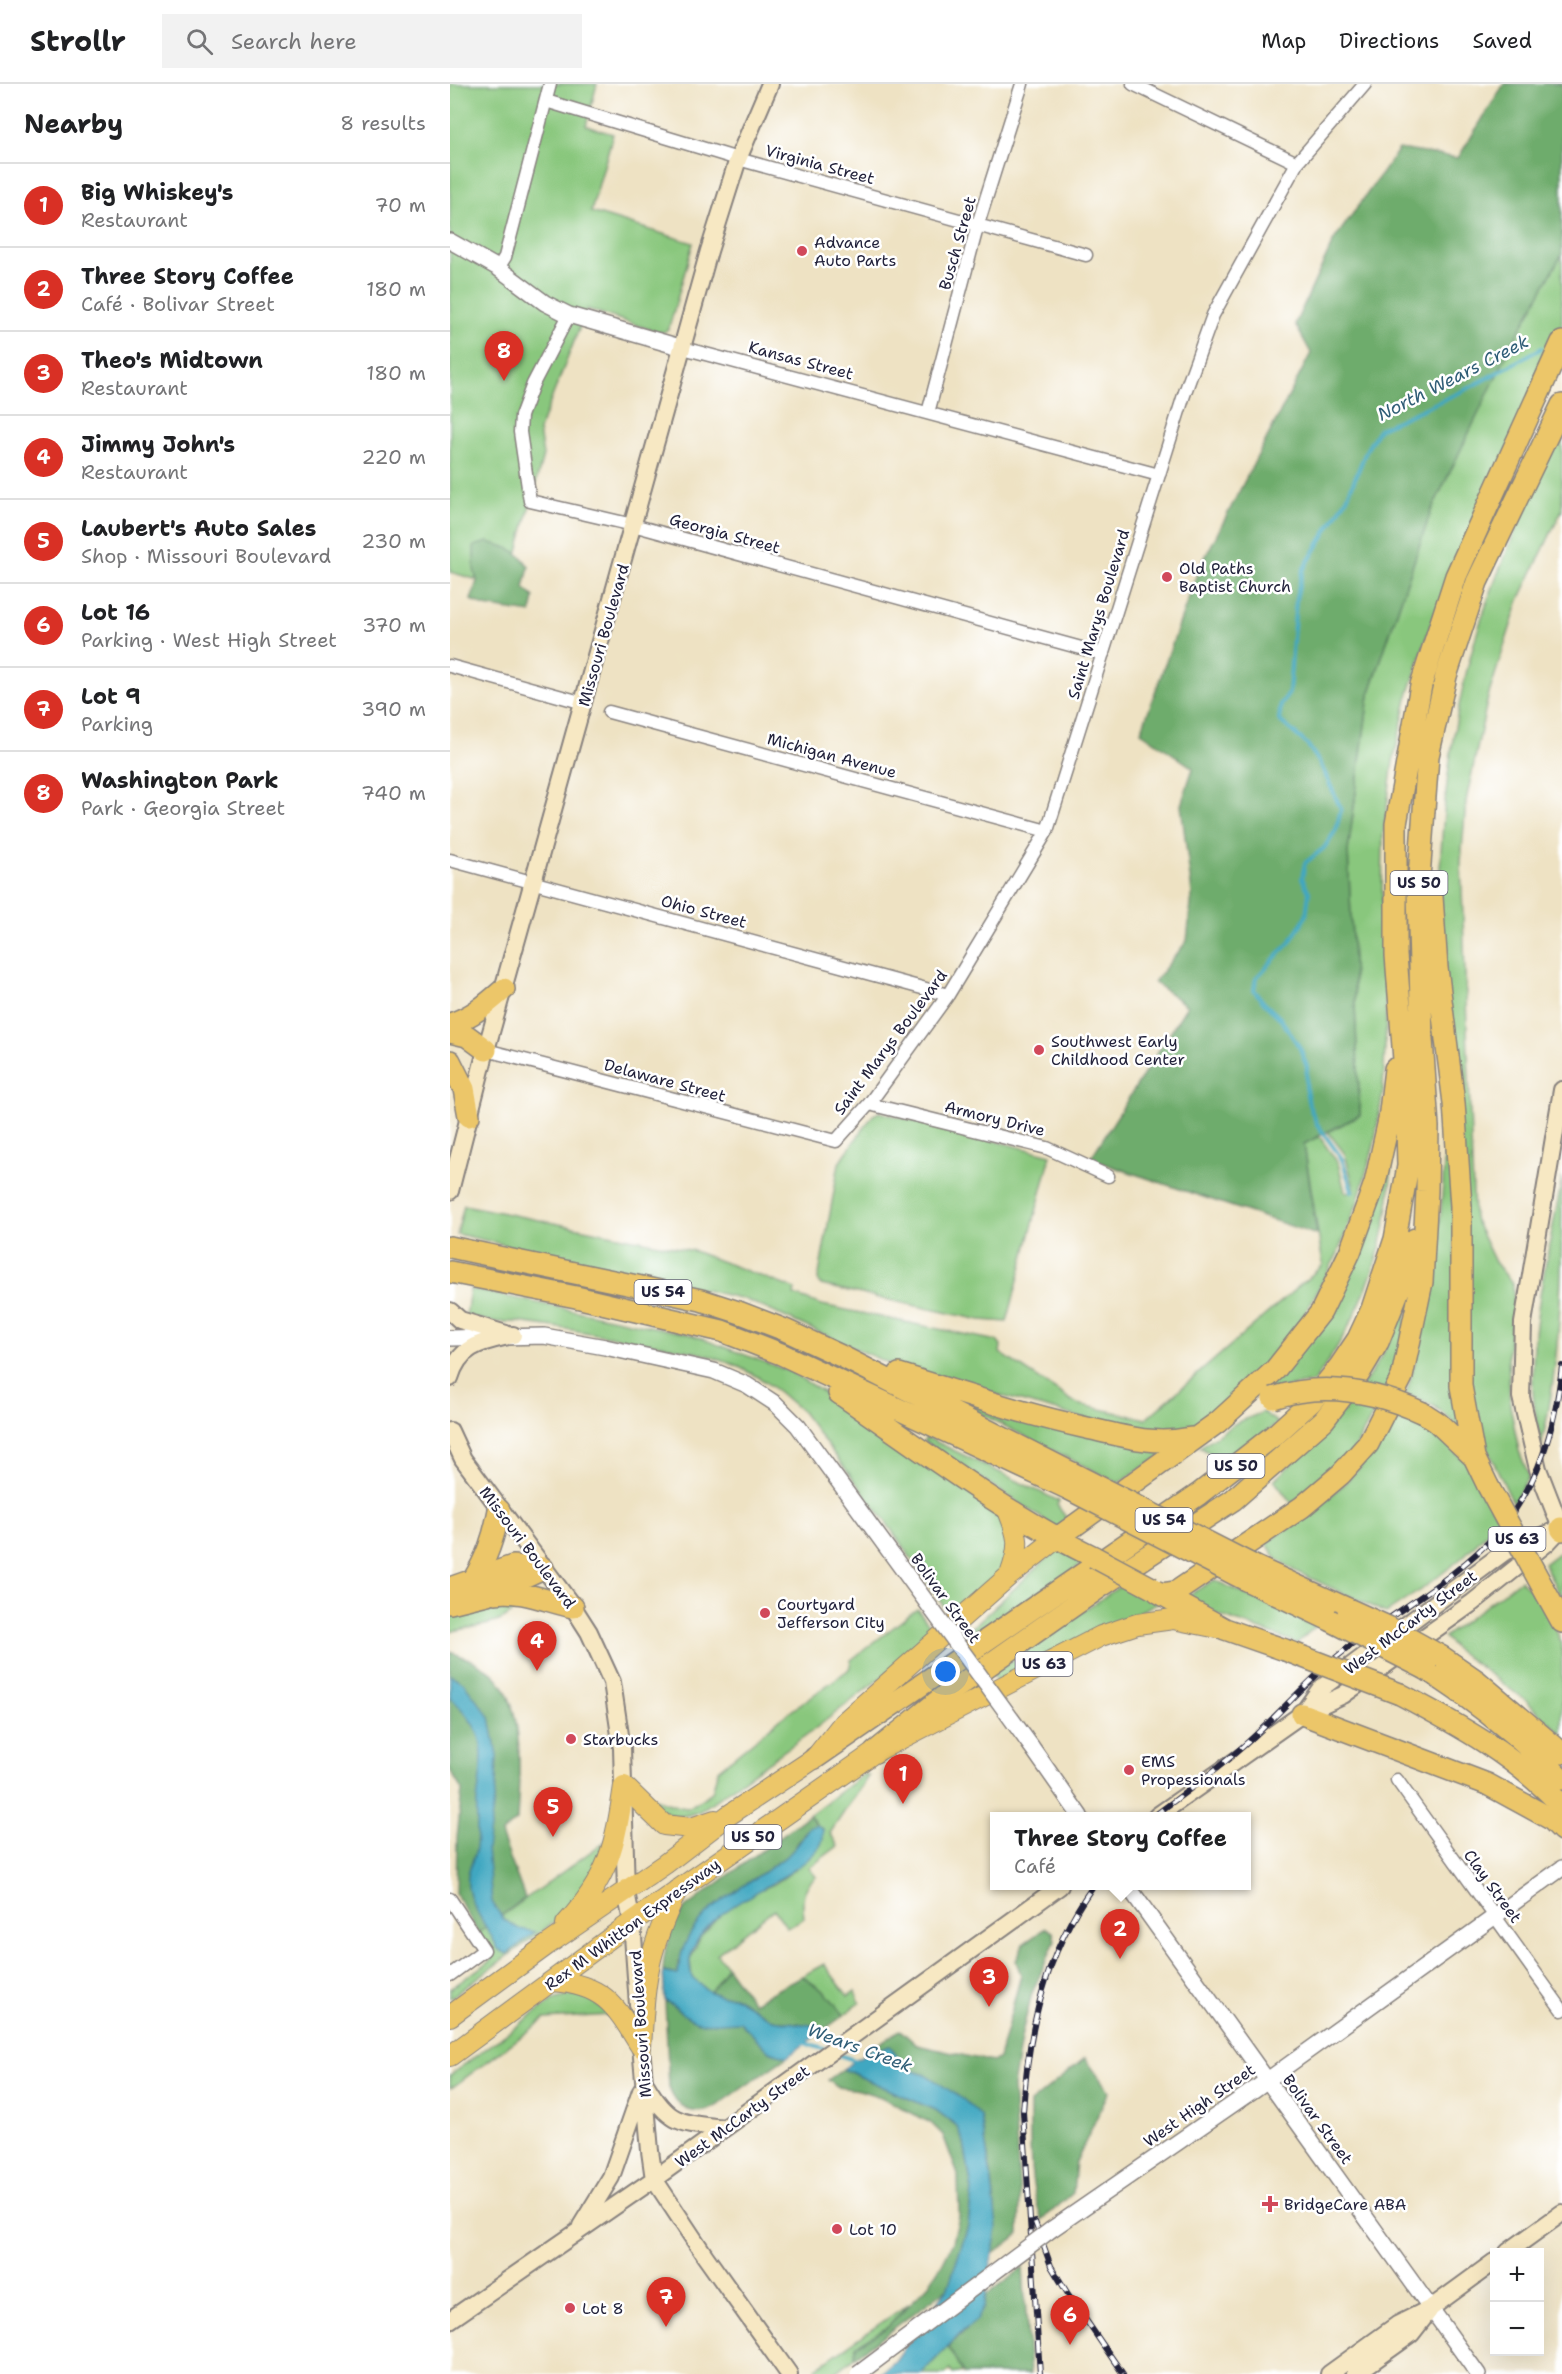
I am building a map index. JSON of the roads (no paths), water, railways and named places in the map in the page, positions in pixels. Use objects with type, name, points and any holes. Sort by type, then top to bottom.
[{"type":"highway","name":"US 50","points":[[815,1758],[1199,1494],[1277,1434],[1311,1402],[1358,1339],[1372,1310],[1395,1239],[1408,1166],[1406,1086],[1396,955],[1396,824],[1422,685],[1456,576],[1562,342]]},
{"type":"highway","name":"US 50","points":[[875,1752],[943,1696],[1103,1585],[1233,1500],[1324,1420],[1359,1374],[1378,1342],[1408,1267],[1427,1191],[1428,1127],[1422,1039],[1418,891],[1428,756],[1446,676],[1477,582],[1562,405]]},
{"type":"highway","points":[[1426,782],[1437,968],[1454,1104],[1461,1206],[1461,1386],[1474,1457]]},
{"type":"highway","points":[[450,1024],[463,1020],[480,1010],[504,989]]},
{"type":"highway","points":[[1218,1422],[1275,1370],[1321,1312],[1350,1252],[1375,1183],[1389,1119],[1400,1012]]},
{"type":"highway","points":[[450,1032],[467,1036],[486,1050]]},
{"type":"highway","points":[[450,1045],[464,1049],[486,1050]]},
{"type":"highway","points":[[450,1061],[464,1089],[469,1116]]},
{"type":"highway","points":[[1157,1591],[1176,1592],[1302,1507],[1341,1474],[1368,1444],[1402,1377],[1412,1335],[1422,1282],[1427,1191]]},
{"type":"highway","name":"US 54","points":[[450,1246],[701,1300],[785,1330],[841,1356],[1070,1481],[1251,1573],[1330,1620],[1477,1681],[1562,1753]]},
{"type":"highway","name":"US 54","points":[[450,1272],[722,1330],[1070,1481]]},
{"type":"highway","points":[[781,1354],[1056,1539],[1094,1557],[1225,1629]]},
{"type":"highway","points":[[841,1356],[1037,1417],[1153,1442],[1167,1443],[1197,1437]]},
{"type":"highway","name":"US 63","points":[[815,1758],[843,1723],[1010,1575],[1056,1539],[1218,1422],[1273,1398],[1293,1392],[1331,1388],[1378,1396],[1423,1413],[1437,1422],[1474,1457],[1562,1622]]},
{"type":"highway","points":[[1007,1508],[1019,1540],[1010,1575]]},
{"type":"highway","points":[[479,1588],[485,1561],[495,1535],[499,1510]]},
{"type":"highway","points":[[450,1603],[513,1566],[543,1568]]},
{"type":"highway","name":"US 54","points":[[1251,1573],[1348,1609],[1434,1663],[1532,1749],[1562,1779]]},
{"type":"highway","points":[[450,1588],[479,1588],[529,1595],[573,1607]]},
{"type":"highway","name":"US 63","points":[[875,1752],[1101,1636],[1137,1624],[1173,1619],[1225,1629],[1400,1694],[1454,1722],[1507,1756],[1562,1806]]},
{"type":"highway","points":[[1302,1714],[1487,1784],[1551,1819],[1562,1830]]},
{"type":"highway","name":"Rex M Whitton Expressway","points":[[450,2056],[632,1922],[875,1752]]},
{"type":"highway","name":"Rex M Whitton Expressway","points":[[450,2016],[548,1945],[627,1892],[729,1815],[815,1758]]},
{"type":"highway","points":[[624,1786],[664,1825],[691,1828],[729,1815]]},
{"type":"highway","points":[[548,1945],[578,1910],[605,1869],[616,1837],[624,1786]]},
{"type":"highway","points":[[641,2047],[651,1960],[677,1890]]},
{"type":"highway","points":[[553,1981],[584,1985],[610,2002],[641,2047]]},
{"type":"main road","name":"Missouri Boulevard","points":[[450,1191],[486,1050],[709,251],[738,159],[770,84]]},
{"type":"main road","points":[[1562,1090],[1523,1323],[1521,1396],[1538,1469],[1562,1528]]},
{"type":"main road","points":[[450,1311],[460,1320],[484,1329],[513,1335]]},
{"type":"main road","points":[[450,1377],[457,1361],[467,1349],[486,1341],[513,1335]]},
{"type":"main road","name":"Missouri Boulevard","points":[[450,1415],[451,1434],[463,1459],[573,1607],[589,1632],[612,1682],[622,1748],[627,1892],[632,1922],[654,2179],[705,2256],[789,2374]]},
{"type":"main road","name":"West McCarty Street","points":[[1162,1812],[1302,1714],[1343,1695],[1472,1603],[1547,1543],[1562,1528]]},
{"type":"main road","name":"West McCarty Street","points":[[450,2320],[654,2179],[1054,1890]]},
{"type":"main road","points":[[644,2082],[658,2106],[674,2118],[690,2124],[725,2128]]},
{"type":"main road","points":[[577,2233],[611,2177],[644,2082]]},
{"type":"main road","points":[[1515,2248],[1562,2213]]},
{"type":"main road","points":[[1329,2374],[1397,2325],[1431,2308],[1490,2265]]},
{"type":"main road","points":[[1355,2374],[1411,2334],[1431,2308]]},
{"type":"street","points":[[498,268],[505,257],[550,84]]},
{"type":"street","name":"Busch Street","points":[[928,413],[978,224],[1022,84]]},
{"type":"street","points":[[1133,84],[1297,163]]},
{"type":"street","name":"Saint Marys Boulevard","points":[[836,1141],[869,1104],[948,995],[1047,831],[1159,475],[1213,315],[1297,163],[1365,84]]},
{"type":"street","name":"Virginia Street","points":[[546,101],[738,159],[1086,255]]},
{"type":"street","name":"Kansas Street","points":[[450,241],[498,268],[545,303],[569,315],[683,348],[1159,475]]},
{"type":"street","name":"Georgia Street","points":[[569,315],[533,384],[521,416],[520,432],[530,501],[633,525],[1103,654]]},
{"type":"street","points":[[450,666],[584,703]]},
{"type":"street","name":"Michigan Avenue","points":[[609,712],[1047,831]]},
{"type":"street","name":"Ohio Street","points":[[450,860],[948,995]]},
{"type":"street","name":"Delaware Street","points":[[486,1050],[836,1141]]},
{"type":"street","name":"Armory Drive","points":[[869,1104],[1047,1148],[1108,1176]]},
{"type":"street","name":"Bolivar Street","points":[[450,1338],[544,1336],[593,1344],[714,1371],[747,1385],[776,1404],[798,1426],[1077,1812]]},
{"type":"street","name":"Clay Street","points":[[1397,1780],[1562,2010]]},
{"type":"street","name":"West High Street","points":[[858,2374],[1052,2229],[1268,2079],[1561,1868]]},
{"type":"street","name":"Bolivar Street","points":[[1131,1890],[1478,2374]]},
{"type":"street","points":[[450,1899],[484,1950],[450,1975]]},
{"type":"water","points":[[450,1675],[463,1682],[490,1717],[497,1755],[496,1787],[487,1849],[492,1902],[503,1919],[519,1929],[535,1932],[507,1954],[498,1949],[476,1910],[468,1887],[468,1875],[477,1841],[477,1801],[482,1756],[478,1734],[463,1711],[450,1697]]},
{"type":"water","points":[[817,1825],[823,1829],[823,1837],[816,1852],[792,1871],[723,1913],[708,1926],[697,1941],[690,1959],[692,1978],[710,1992],[722,1996],[733,1996],[773,2020],[825,2029],[787,2057],[769,2051],[740,2022],[713,2024],[700,2022],[685,2015],[665,2001],[663,1972],[678,1975],[682,1952],[691,1933],[703,1917],[736,1890],[790,1853],[809,1827]]},
{"type":"water","points":[[875,2046],[882,2049],[890,2046],[907,2069],[928,2076],[964,2100],[981,2116],[992,2182],[997,2228],[984,2307],[977,2320],[921,2374],[880,2374],[895,2361],[948,2288],[968,2226],[972,2190],[964,2142],[957,2126],[937,2111],[843,2069]]},
{"type":"waterway","name":"North Wears Creek","points":[[1352,1191],[1342,1159],[1317,1124],[1309,1105],[1306,1090],[1307,1067],[1300,1048],[1280,1018],[1254,990],[1256,978],[1290,942],[1306,916],[1309,892],[1302,878],[1305,863],[1324,848],[1336,830],[1341,809],[1321,765],[1307,744],[1279,720],[1281,704],[1289,693],[1296,598],[1303,570],[1347,498],[1367,449],[1379,429],[1467,389],[1542,348]]},
{"type":"waterway","name":"Wears Creek","points":[[802,2042],[823,2049]]},
{"type":"waterway","name":"Wears Creek","points":[[836,2054],[857,2061]]},
{"type":"railway","points":[[1159,1812],[1240,1749],[1339,1655],[1461,1567],[1497,1533],[1512,1514],[1535,1475],[1550,1433],[1562,1366]]},
{"type":"railway","points":[[1040,2374],[1023,2112],[1025,2081],[1035,2022],[1051,1966],[1076,1912],[1090,1890]]},
{"type":"railway","points":[[1035,2222],[1051,2266],[1123,2374]]},
{"type":"place","name":"Advance Auto Parts","points":[[802,251]]},
{"type":"place","name":"Washington Park","points":[[504,381]]},
{"type":"place","name":"Old Paths Baptist Church","points":[[1167,577]]},
{"type":"place","name":"Southwest Early Childhood Center","points":[[1039,1050]]},
{"type":"place","name":"Courtyard Jefferson City","points":[[765,1613]]},
{"type":"place","name":"Jimmy John's","points":[[537,1671]]},
{"type":"place","name":"Starbucks","points":[[571,1739]]},
{"type":"place","name":"EMS Propessionals","points":[[1129,1770]]},
{"type":"place","name":"Big Whiskey's","points":[[903,1804]]},
{"type":"place","name":"Laubert's Auto Sales","points":[[553,1837]]},
{"type":"place","name":"Three Story Coffee","points":[[1120,1959]]},
{"type":"place","name":"Theo's Midtown","points":[[989,2007]]},
{"type":"place","name":"BridgeCare ABA","points":[[1270,2204]]},
{"type":"place","name":"Lot 10","points":[[837,2229]]},
{"type":"place","name":"Lot 8","points":[[570,2308]]},
{"type":"place","name":"Lot 9","points":[[666,2327]]},
{"type":"place","name":"Lot 16","points":[[1070,2345]]}]
